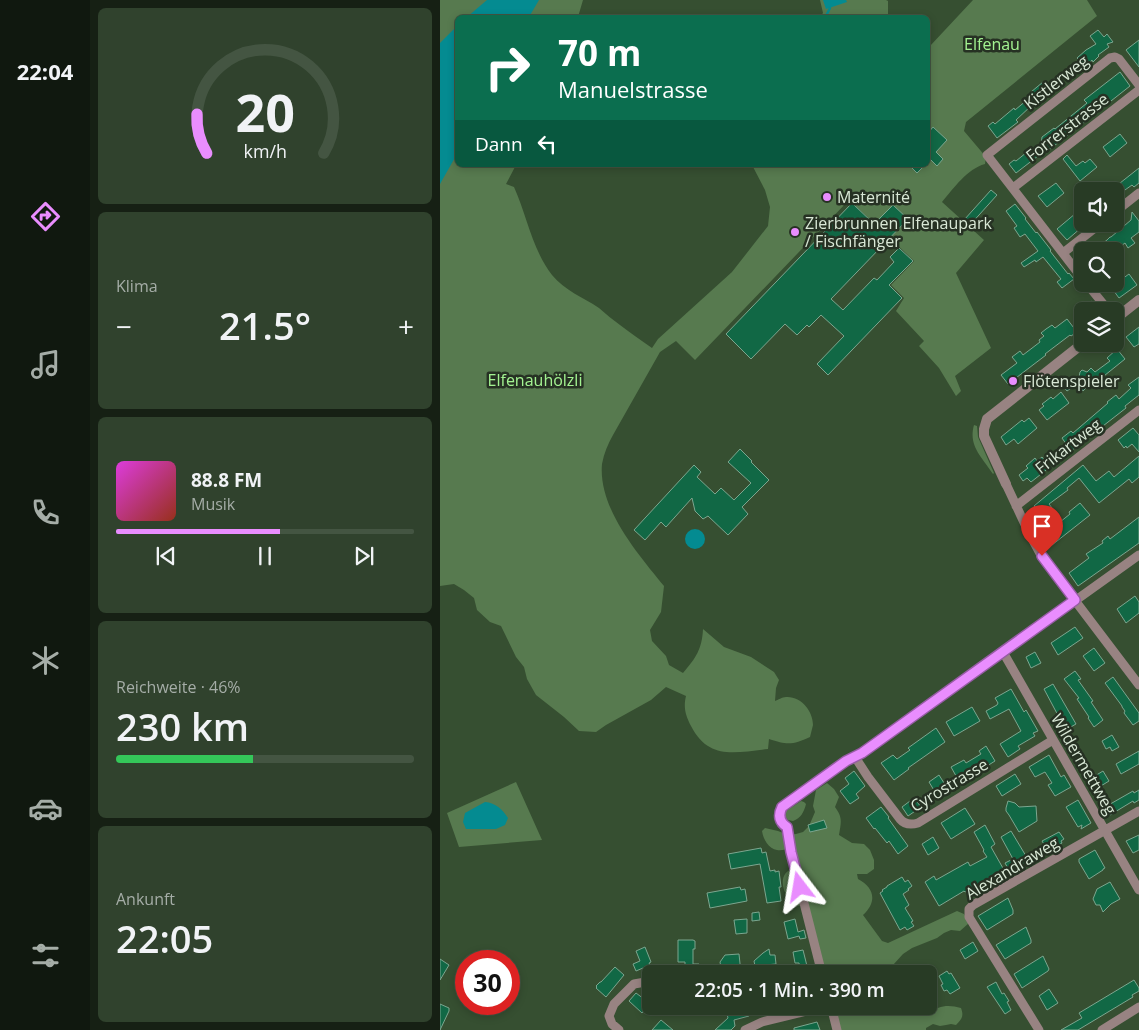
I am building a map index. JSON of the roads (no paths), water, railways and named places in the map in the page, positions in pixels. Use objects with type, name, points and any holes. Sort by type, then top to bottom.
[{"type":"street","name":"Kistlerweg","points":[[1013,188],[987,155],[1110,58],[1119,59],[1139,85]]},
{"type":"street","name":"Forrerstrasse","points":[[1013,188],[1139,90]]},
{"type":"street","points":[[1013,188],[1074,267]]},
{"type":"street","points":[[1124,205],[1139,193]]},
{"type":"street","points":[[1063,253],[1090,232]]},
{"type":"street","points":[[1094,292],[1102,302]]},
{"type":"street","points":[[1124,311],[1139,300]]},
{"type":"street","points":[[1074,350],[990,415],[985,422],[983,430],[1016,506],[1042,556],[1139,684]]},
{"type":"street","name":"Frikartweg","points":[[1016,506],[1139,410]]},
{"type":"street","points":[[820,965],[791,852],[787,827],[780,817],[780,811],[784,805],[846,761],[862,753],[1139,555]]},
{"type":"street","name":"Wildermettweg","points":[[1003,652],[1139,890]]},
{"type":"street","name":"Cyrostrasse","points":[[855,756],[903,823],[913,825],[1053,740]]},
{"type":"street","name":"Alexandraweg","points":[[1039,1030],[970,917],[969,909],[972,905],[1139,812]]},
{"type":"street","points":[[619,1030],[612,1024],[609,1016],[614,1004],[634,984],[642,983]]},
{"type":"street","points":[[1102,1030],[1139,1007]]},
{"type":"street","points":[[745,1030],[762,1022],[790,1015]]},
{"type":"street","points":[[833,1015],[837,1030]]},
{"type":"water","points":[[487,0],[539,0],[530,15],[469,15]]},
{"type":"water","points":[[823,0],[846,0],[847,2],[826,9]]},
{"type":"water","points":[[455,28],[455,158],[440,184],[440,43]]},
{"type":"water","points":[[695,529],[702,532],[705,539],[702,546],[695,549],[688,546],[685,539],[688,532]]},
{"type":"water","points":[[485,802],[496,805],[503,812],[508,818],[505,825],[496,829],[466,829],[463,822],[465,813]]},
{"type":"waterway","points":[[826,15],[830,8]]},
{"type":"place","name":"Maternité","points":[[827,197]]},
{"type":"place","name":"Zierbrunnen Elfenaupark / Fischfänger","points":[[795,232]]},
{"type":"place","name":"Flötenspieler","points":[[1013,381]]},
{"type":"park label","name":"Elfenau","points":[[992,44]]},
{"type":"park label","name":"Elfenauhölzli","points":[[535,380]]}]
